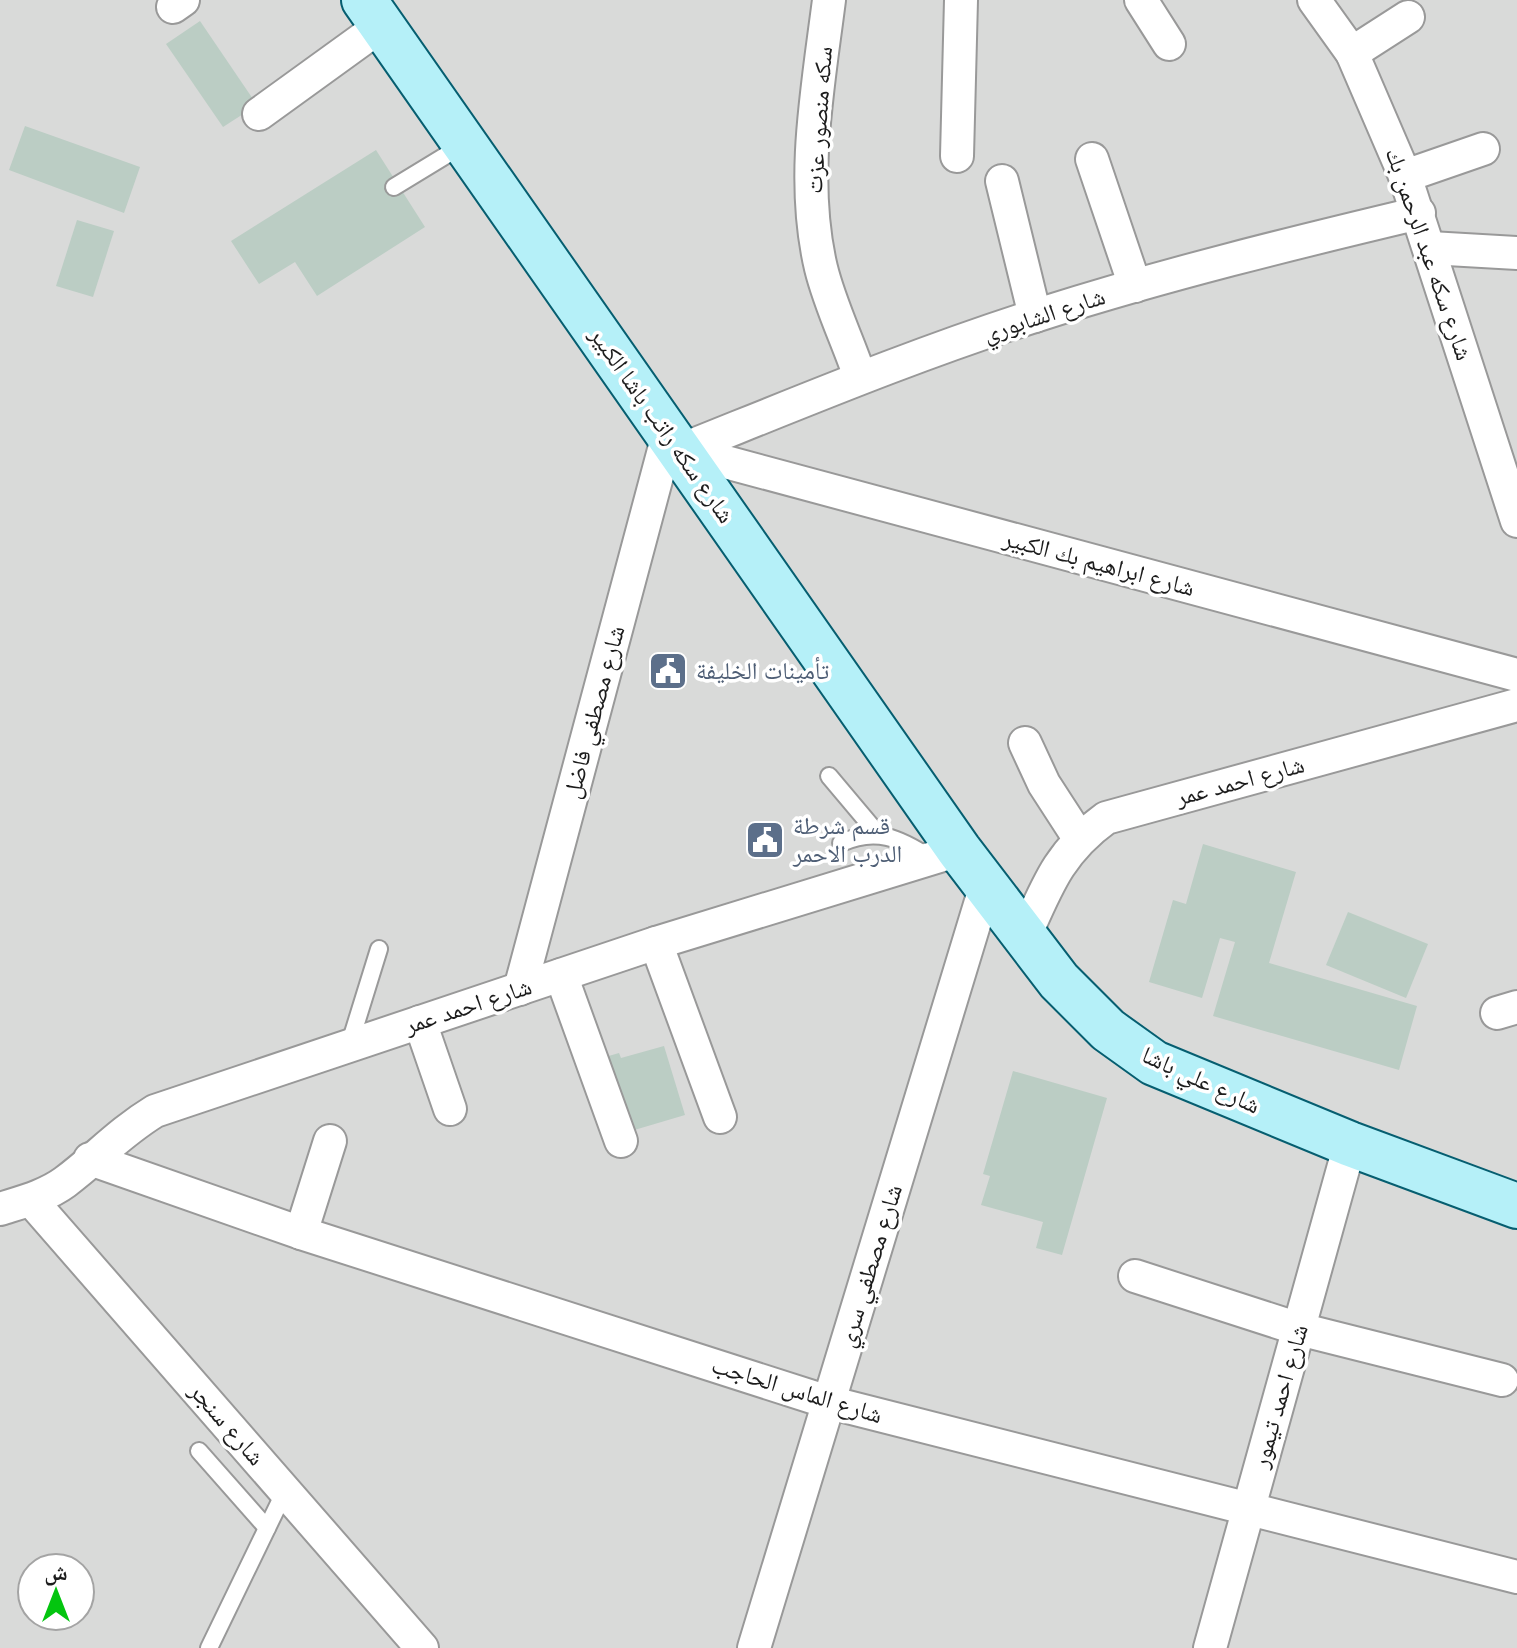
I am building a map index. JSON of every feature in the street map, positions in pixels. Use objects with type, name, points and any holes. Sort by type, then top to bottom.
[{"type":"main road","name":"شارع سكه راتب باشا الكبير","points":[[373,12],[674,443],[945,854]]},
{"type":"main road","name":"شارع علي باشا","points":[[945,854],[986,885],[1059,981],[1108,1030],[1154,1063],[1350,1144],[1517,1206]]},
{"type":"street","name":"سكه منصور عزت","points":[[829,0],[814,126],[812,197],[821,268],[860,377]]},
{"type":"street","points":[[957,156],[961,0]]},
{"type":"street","points":[[1141,0],[1169,44]]},
{"type":"street","name":"شارع سكه عبد الرحمن بك","points":[[1314,0],[1352,53],[1405,176],[1511,481],[1517,521]]},
{"type":"street","points":[[259,114],[373,12]]},
{"type":"street","points":[[1352,53],[1408,17]]},
{"type":"street","points":[[1405,176],[1483,149]]},
{"type":"street","points":[[1092,159],[1135,286]]},
{"type":"street","points":[[1002,181],[1035,316]]},
{"type":"street","name":"شارع الشابوري","points":[[674,443],[1035,316],[1229,258],[1419,213]]},
{"type":"street","points":[[1430,248],[1517,253]]},
{"type":"street","name":"شارع ابراهيم بك الكبير","points":[[674,443],[1517,675]]},
{"type":"street","name":"شارع مصطفي فاضل","points":[[520,989],[674,443]]},
{"type":"street","name":"شارع احمد عمر","points":[[1024,938],[1058,864],[1079,838],[1106,818],[1517,705]]},
{"type":"street","points":[[1025,743],[1044,784],[1079,838]]},
{"type":"street","name":"شارع احمد عمر","points":[[0,1209],[31,1200],[63,1183],[120,1132],[155,1111],[656,943],[945,854]]},
{"type":"street","name":"شارع مصطفي سري","points":[[754,1648],[986,885]]},
{"type":"street","points":[[656,943],[720,1117]]},
{"type":"street","points":[[561,975],[621,1141]]},
{"type":"street","points":[[420,1022],[450,1109]]},
{"type":"street","points":[[301,1233],[330,1141]]},
{"type":"street","name":"شارع احمد تيمور","points":[[1210,1648],[1350,1144]]},
{"type":"street","name":"شارع الماس الحاجب","points":[[90,1159],[301,1233],[828,1402],[1517,1577]]},
{"type":"street","name":"شارع سنجر","points":[[31,1200],[422,1648]]},
{"type":"street","points":[[1135,1276],[1299,1329],[1502,1380]]},
{"type":"lane","points":[[394,187],[465,144]]},
{"type":"lane","points":[[829,776],[877,833]]},
{"type":"lane","points":[[841,843],[860,834],[877,833],[945,854]]},
{"type":"lane","points":[[349,1046],[379,949]]},
{"type":"lane","points":[[199,1451],[267,1528]]},
{"type":"lane","points":[[209,1648],[285,1491]]},
{"type":"shaded area","points":[[0,0],[1517,0],[1517,1648],[0,1648]]},
{"type":"building","points":[[200,21],[257,105],[223,127],[166,44]]},
{"type":"building","points":[[25,126],[140,167],[124,213],[9,170]]},
{"type":"building","points":[[376,150],[425,227],[317,296],[295,262],[259,284],[231,241]]},
{"type":"building","points":[[77,220],[114,231],[93,297],[56,286]]},
{"type":"building","points":[[1203,844],[1296,872],[1269,963],[1417,1006],[1399,1070],[1213,1016],[1235,942],[1220,938],[1202,998],[1149,982],[1173,900],[1186,904]]},
{"type":"building","points":[[1348,912],[1428,944],[1406,998],[1326,965]]},
{"type":"building","points":[[664,1046],[685,1115],[631,1131],[588,1062],[619,1053],[621,1058]]},
{"type":"building","points":[[1013,1071],[1107,1098],[1062,1255],[1036,1248],[1043,1222],[981,1205],[990,1176],[983,1174]]},
{"type":"place","name":"تأمينات الخليفة","points":[[668,671]]},
{"type":"place","name":"قسم شرطة الدرب الاحمر","points":[[765,840]]}]
